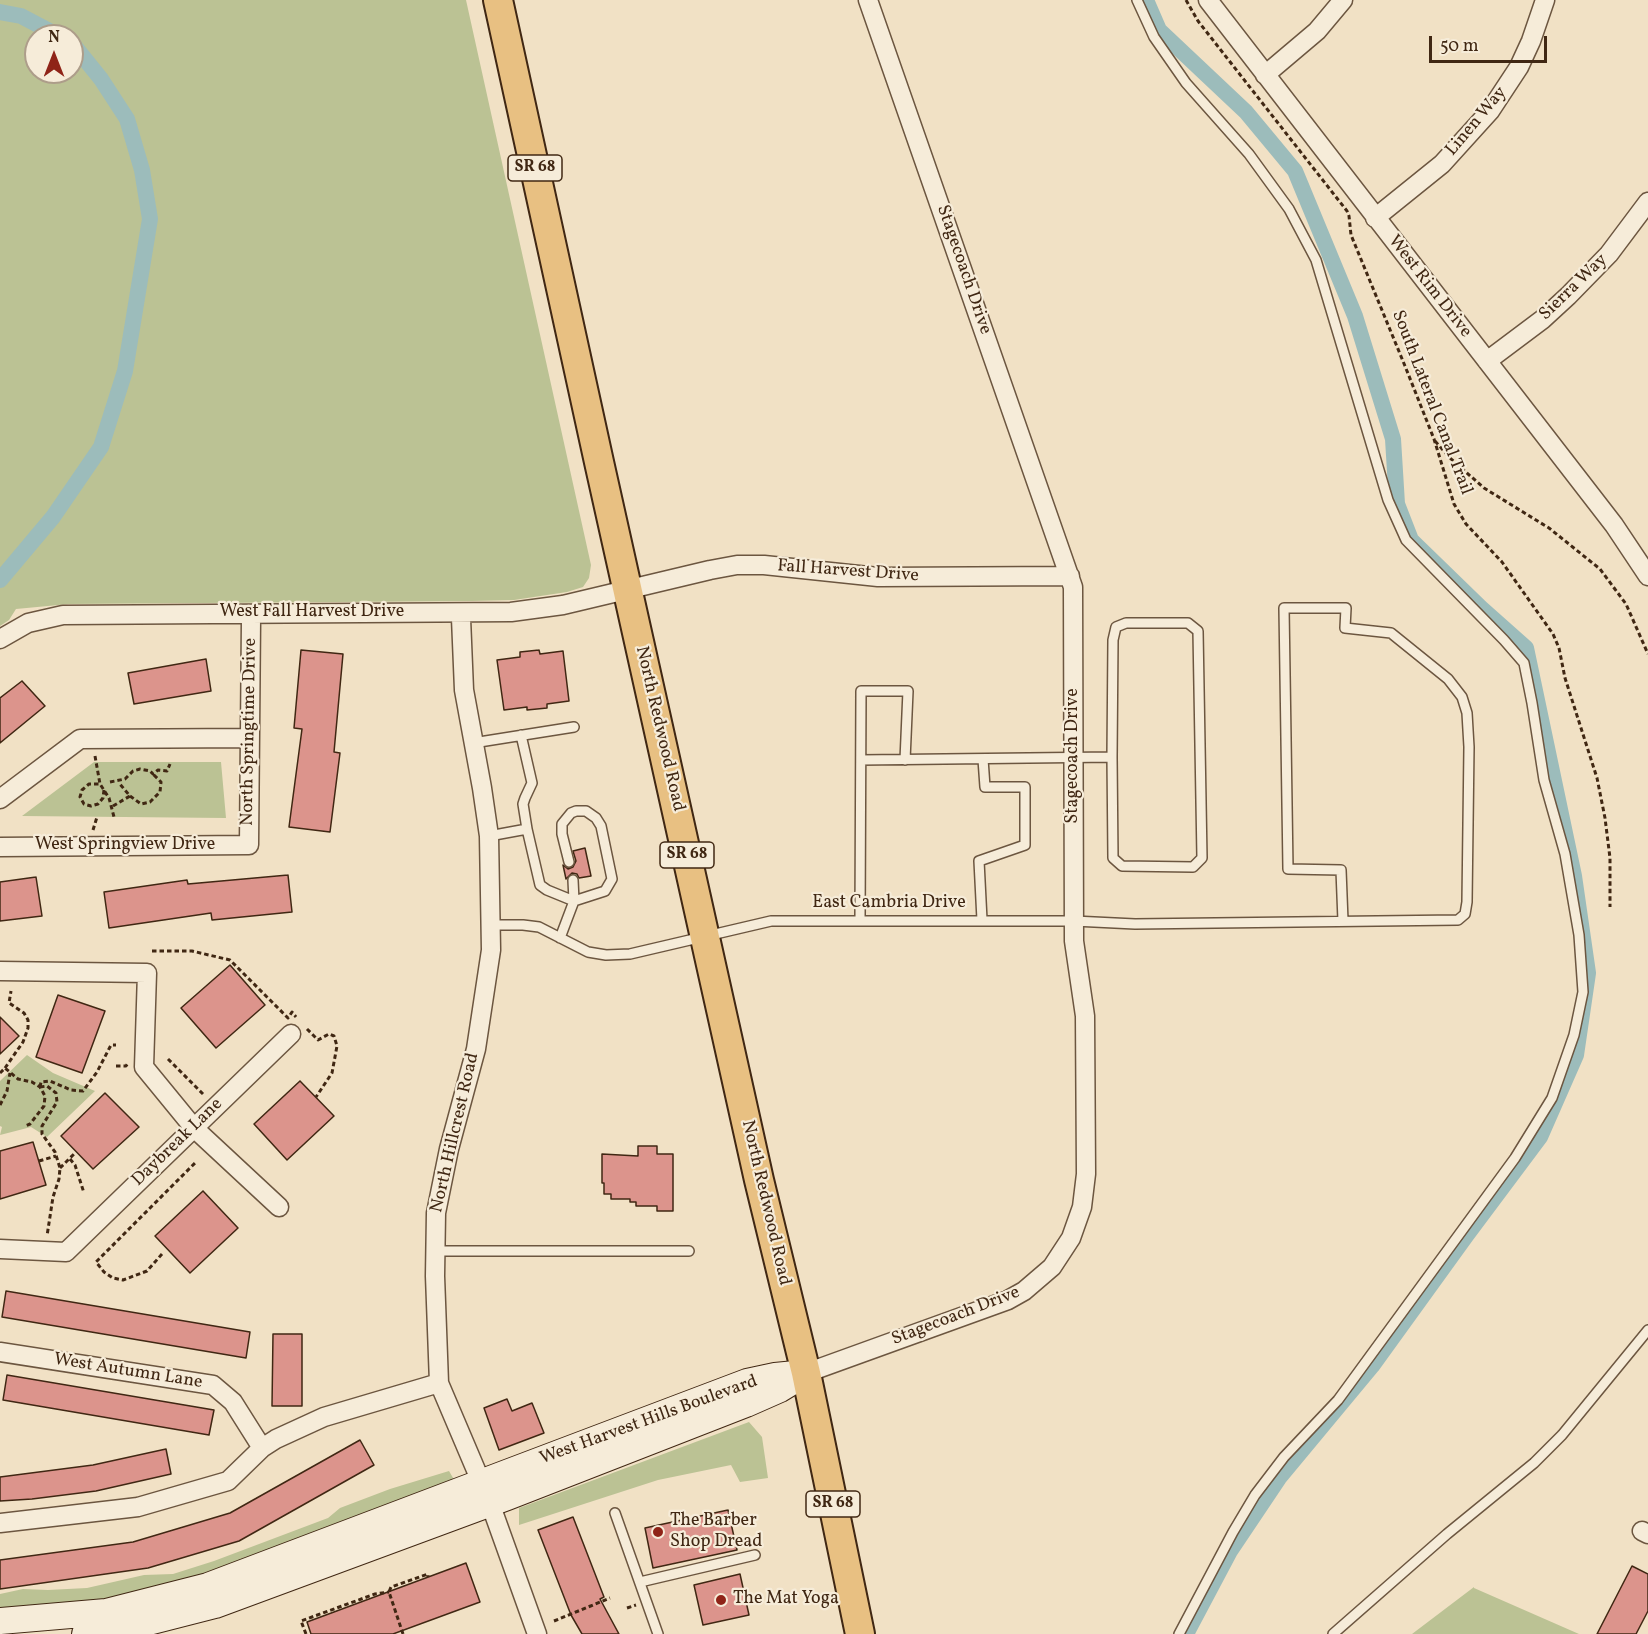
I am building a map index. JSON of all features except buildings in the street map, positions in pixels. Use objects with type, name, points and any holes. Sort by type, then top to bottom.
[{"type":"main road","name":"North Redwood Road","points":[[498,0],[759,1180],[806,1373],[860,1634]]},
{"type":"street","name":"Stagecoach Drive","points":[[806,1373],[1008,1300],[1039,1280],[1052,1267],[1078,1223],[1086,1174],[1085,1016],[1076,958],[1074,921],[1074,594],[1070,576],[868,0]]},
{"type":"street","name":"West Rim Drive","points":[[1208,0],[1614,525],[1648,576]]},
{"type":"street","points":[[1264,75],[1317,31],[1343,0]]},
{"type":"street","name":"Linen Way","points":[[1375,218],[1442,164],[1490,111],[1519,67],[1532,41],[1545,0]]},
{"type":"street","name":"Sierra Way","points":[[1487,361],[1543,319],[1568,296],[1625,235],[1648,202]]},
{"type":"street","name":"Fall Harvest Drive","points":[[628,589],[717,568],[744,565],[764,565],[878,578],[1070,576]]},
{"type":"street","name":"West Fall Harvest Drive","points":[[0,639],[28,624],[63,615],[511,612],[563,605],[628,589]]},
{"type":"street","name":"North Hillcrest Road","points":[[461,618],[464,690],[489,836],[491,950],[476,1049],[449,1149],[436,1212],[439,1383],[486,1493],[537,1634]]},
{"type":"street","name":"North Springtime Drive","points":[[249,845],[251,619]]},
{"type":"street","points":[[0,799],[80,739],[250,738]]},
{"type":"street","name":"West Springview Drive","points":[[0,848],[249,845]]},
{"type":"street","points":[[0,971],[147,973],[144,1067],[194,1128],[279,1207]]},
{"type":"street","name":"Daybreak Lane","points":[[0,1250],[66,1252],[291,1035]]},
{"type":"street","name":"West Autumn Lane","points":[[0,1352],[213,1385],[233,1402],[262,1448]]},
{"type":"street","name":"West Harvest Hills Boulevard","points":[[85,1634],[109,1632],[214,1605],[747,1382],[806,1373]]},
{"type":"street","points":[[0,1523],[138,1506],[228,1481],[262,1448],[276,1439],[324,1417],[439,1383]]},
{"type":"street","name":"West Harvest Hills Boulevard","points":[[0,1621],[106,1612],[208,1586],[486,1493]]},
{"type":"lane","points":[[1137,0],[1154,37],[1186,83],[1249,154],[1289,208],[1316,260],[1388,500],[1406,540],[1524,663],[1533,703],[1544,780],[1565,854],[1579,935],[1582,992],[1574,1035],[1552,1098],[1515,1158],[1338,1400],[1284,1457],[1256,1495],[1233,1532],[1179,1634]]},
{"type":"lane","name":"East Cambria Drive","points":[[491,925],[539,927],[588,952],[606,955],[630,954],[771,921],[982,920],[1136,924],[1458,920],[1465,914],[1468,878],[1467,713],[1462,697],[1448,680],[1390,633],[1345,628],[1346,608],[1284,608],[1288,869],[1341,870],[1343,921]]},
{"type":"lane","points":[[1126,623],[1188,623],[1198,631],[1202,858],[1193,867],[1122,866],[1113,858],[1112,757],[1113,640],[1116,627],[1126,623]]},
{"type":"lane","points":[[860,921],[861,691],[908,691],[905,760]]},
{"type":"lane","points":[[473,743],[574,727]]},
{"type":"lane","points":[[522,735],[532,783],[523,804],[526,829],[540,885],[574,901],[605,891],[612,879],[601,826],[597,818],[586,811],[576,811],[567,816],[562,824],[562,834],[569,862]]},
{"type":"lane","points":[[861,760],[1112,757]]},
{"type":"lane","points":[[982,920],[979,861],[1025,845],[1025,786],[985,787],[983,759]]},
{"type":"lane","points":[[489,836],[526,829]]},
{"type":"lane","points":[[560,938],[574,901],[573,880]]},
{"type":"lane","points":[[435,1251],[689,1251]]},
{"type":"lane","points":[[1333,1634],[1447,1534],[1534,1463],[1562,1435],[1648,1330]]},
{"type":"lane","points":[[615,1513],[658,1634]]},
{"type":"lane","points":[[639,1582],[755,1555]]},
{"type":"path","name":"South Lateral Canal Trail","points":[[1186,0],[1198,21],[1347,211],[1351,235],[1434,439],[1454,504],[1466,524],[1502,562],[1553,634],[1559,648],[1569,694],[1591,756],[1605,818],[1610,858],[1610,908]]},
{"type":"path","points":[[1434,439],[1450,458],[1484,488],[1549,528],[1600,569],[1626,604],[1648,654]]},
{"type":"path","points":[[95,752],[95,764],[100,784],[113,806],[114,817]]},
{"type":"path","points":[[153,774],[158,770],[168,771],[170,764]]},
{"type":"path","points":[[110,782],[125,779],[133,771],[150,771],[161,782],[160,792],[150,801],[141,804],[130,796],[118,782]]},
{"type":"path","points":[[100,784],[90,784],[82,790],[80,796],[84,804],[92,806],[98,804],[103,798],[104,790]]},
{"type":"path","points":[[113,806],[130,796]]},
{"type":"path","points":[[93,831],[97,817]]},
{"type":"path","points":[[152,951],[192,951],[230,960]]},
{"type":"path","points":[[0,1073],[23,1042],[28,1028],[28,1020],[24,1013],[9,1003],[11,991]]},
{"type":"path","points":[[40,1087],[41,1082],[50,1081],[71,1090],[83,1090],[101,1066],[111,1045],[116,1045]]},
{"type":"path","points":[[116,1066],[126,1066],[131,1057]]},
{"type":"path","points":[[168,1059],[206,1097]]},
{"type":"path","points":[[5,1068],[18,1079],[32,1082],[40,1087],[45,1096],[44,1106],[30,1124],[25,1126]]},
{"type":"path","points":[[0,1105],[7,1090],[10,1073]]},
{"type":"path","points":[[40,1087],[47,1086],[56,1093],[57,1102],[42,1126],[42,1134],[56,1156],[60,1168],[46,1240]]},
{"type":"path","points":[[60,1168],[74,1154]]},
{"type":"path","points":[[39,1161],[56,1156]]},
{"type":"path","points":[[70,1159],[75,1165],[84,1192]]},
{"type":"path","points":[[162,1254],[147,1271],[123,1280],[113,1278],[104,1272],[96,1262],[195,1162]]},
{"type":"path","points":[[403,1634],[389,1593],[392,1587],[428,1574],[428,1577]]},
{"type":"path","points":[[306,1634],[301,1621],[375,1594],[389,1593]]},
{"type":"path","points":[[554,1621],[610,1598]]},
{"type":"green space","points":[[0,0],[466,0],[591,565],[589,578],[583,587],[567,592],[514,600],[69,604],[16,609],[9,620],[0,626]]},
{"type":"green space","points":[[94,762],[221,762],[226,818],[22,816]]},
{"type":"green space","points":[[27,1055],[53,1073],[95,1091],[47,1137],[31,1127],[0,1135],[2,1127],[0,1126],[0,1081]]},
{"type":"green space","points":[[749,1422],[762,1437],[768,1478],[740,1482],[731,1465],[658,1480],[519,1525],[519,1508]]},
{"type":"green space","points":[[449,1471],[456,1483],[191,1583],[105,1604],[0,1612],[0,1594],[23,1589],[87,1588],[144,1575],[173,1574],[328,1518],[340,1508],[390,1489]]},
{"type":"green space","points":[[1474,1588],[1579,1634],[1412,1634]]},
{"type":"waterway","points":[[1146,0],[1159,30],[1246,112],[1295,171],[1355,316],[1393,439],[1397,504],[1411,540],[1526,648],[1574,876],[1588,973],[1576,1055],[1540,1137],[1372,1366],[1279,1478],[1230,1551],[1186,1634]]},
{"type":"waterway","points":[[0,12],[21,16],[36,24]]},
{"type":"waterway","points":[[0,580],[53,517],[101,447],[125,371],[150,219],[142,170],[127,119],[84,58]]},
{"type":"place","name":"The Barber Shop Dread","points":[[658,1532]]},
{"type":"place","name":"The Mat Yoga","points":[[721,1600]]}]
